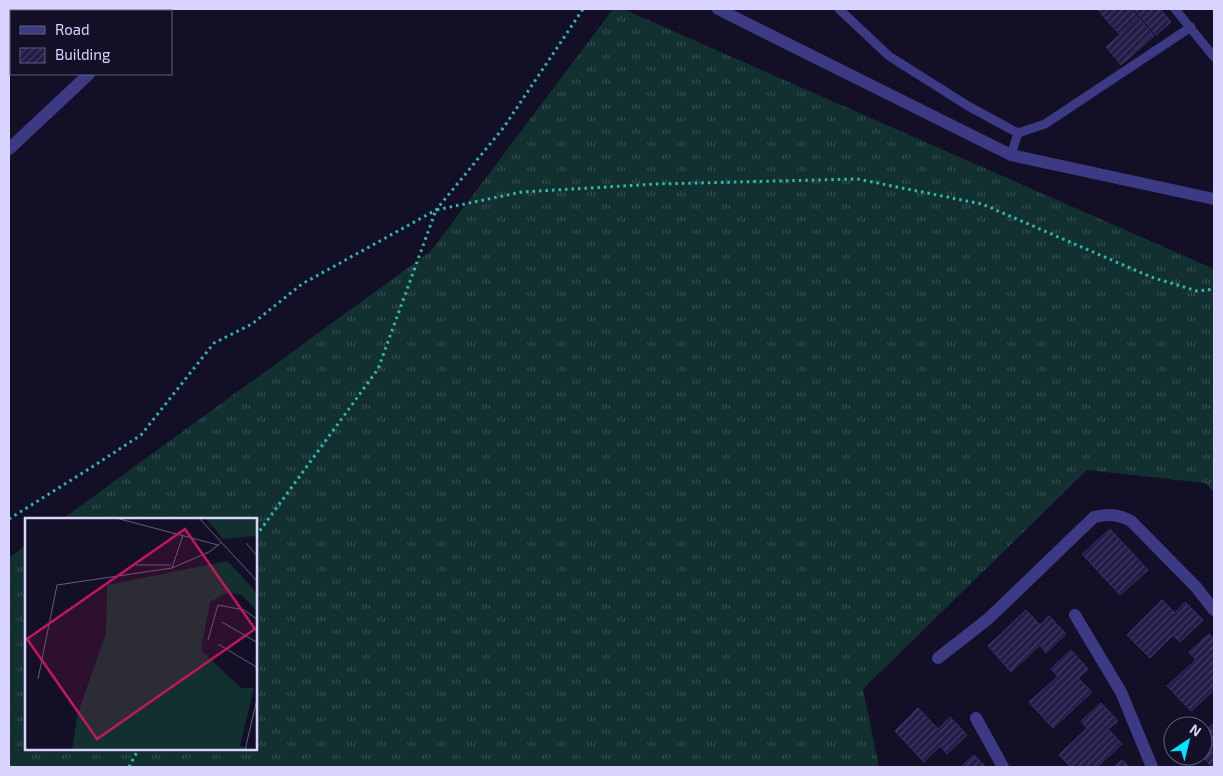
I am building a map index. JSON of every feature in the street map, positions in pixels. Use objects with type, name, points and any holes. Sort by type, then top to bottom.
[{"type":"street","points":[[718,9],[1011,155],[1214,199]]},
{"type":"street","points":[[9,149],[88,75]]},
{"type":"street","points":[[938,658],[988,619],[1094,517],[1107,514],[1120,515],[1131,521],[1196,587],[1214,610]]},
{"type":"street","points":[[1075,615],[1121,692],[1152,767]]},
{"type":"street","points":[[976,718],[1004,767]]},
{"type":"lane","points":[[839,9],[889,56],[968,106],[1018,133],[1045,124],[1191,27]]},
{"type":"lane","points":[[1175,9],[1214,57]]},
{"type":"lane","points":[[1011,155],[1018,133]]},
{"type":"path","points":[[258,533],[378,369],[436,210],[504,127],[583,9]]},
{"type":"path","points":[[9,519],[141,434],[214,343],[252,324],[302,284],[436,210],[522,192],[657,184],[858,179],[982,204],[1151,278],[1197,291],[1214,289]]},
{"type":"path","points":[[129,767],[137,751]]},
{"type":"green space","points":[[613,9],[623,9],[1214,269],[1214,492],[1205,483],[1087,470],[863,689],[879,767],[9,767],[9,558],[25,546],[25,751],[258,751],[258,518],[64,518],[431,251]]},
{"type":"building","points":[[1097,9],[1131,9],[1138,17],[1119,34]]},
{"type":"building","points":[[1134,9],[1160,9],[1171,22],[1156,35]]},
{"type":"building","points":[[1139,18],[1154,36],[1121,65],[1106,47]]},
{"type":"building","points":[[1110,529],[1148,570],[1120,595],[1082,554]]},
{"type":"building","points":[[1162,600],[1175,613],[1185,602],[1203,620],[1180,642],[1173,635],[1150,658],[1127,635]]},
{"type":"building","points":[[1026,610],[1040,625],[1049,616],[1066,634],[1046,653],[1040,645],[1011,672],[988,646]]},
{"type":"building","points":[[1209,634],[1214,640],[1214,690],[1191,711],[1167,686],[1196,660],[1189,652]]},
{"type":"building","points":[[1071,650],[1088,669],[1078,678],[1092,692],[1053,728],[1029,702],[1058,676],[1051,669]]},
{"type":"building","points":[[1101,703],[1118,721],[1108,729],[1122,744],[1097,767],[1071,767],[1059,755],[1087,728],[1081,721]]},
{"type":"building","points":[[918,708],[938,729],[950,717],[967,735],[947,754],[940,746],[924,762],[895,731]]},
{"type":"building","points":[[1213,724],[1214,767],[1212,767],[1213,766]]},
{"type":"building","points":[[974,755],[986,767],[961,767]]},
{"type":"building","points":[[1122,760],[1129,767],[1114,767]]}]
